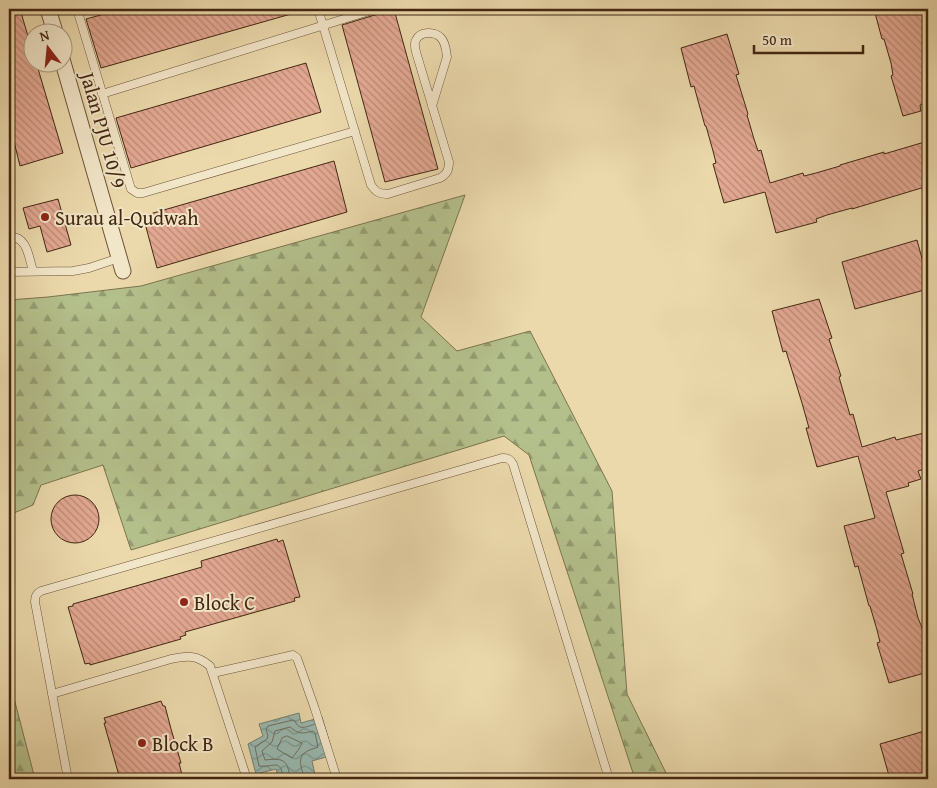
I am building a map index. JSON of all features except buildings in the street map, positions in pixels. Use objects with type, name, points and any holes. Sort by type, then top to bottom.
[{"type":"street","points":[[48,9],[52,22]]},
{"type":"street","name":"Jalan PJU 10/9","points":[[66,72],[121,265]]},
{"type":"lane","points":[[77,9],[130,189],[137,193],[143,193],[355,131]]},
{"type":"lane","points":[[318,9],[371,186],[375,191],[380,194],[388,194],[444,176],[448,172],[449,162],[432,106],[414,46],[417,37],[426,33],[437,34],[442,38],[447,57],[432,106]]},
{"type":"lane","points":[[102,94],[376,9]]},
{"type":"lane","points":[[9,237],[14,236],[22,241],[33,271]]},
{"type":"lane","points":[[9,272],[73,270],[121,265]]},
{"type":"lane","points":[[68,779],[35,602],[35,597],[41,591],[502,458],[511,460],[513,464],[609,779]]},
{"type":"lane","points":[[52,694],[171,658],[186,656],[204,660],[210,666],[213,673],[247,779]]},
{"type":"lane","points":[[213,673],[294,656],[297,658],[337,779]]},
{"type":"green space","points":[[465,195],[421,317],[457,351],[530,331],[612,491],[627,694],[669,779],[635,779],[529,455],[504,436],[131,550],[103,465],[41,485],[33,505],[9,515],[9,300],[141,286]]},
{"type":"green space","points":[[9,679],[35,779],[9,779]]},
{"type":"water","points":[[299,713],[301,723],[322,717],[333,755],[312,761],[316,779],[279,779],[276,769],[256,774],[248,744],[263,736],[259,724]]},
{"type":"place","name":"Surau al-Qudwah","points":[[45,217]]},
{"type":"place","name":"Block C","points":[[184,602]]},
{"type":"place","name":"Block B","points":[[142,743]]}]
